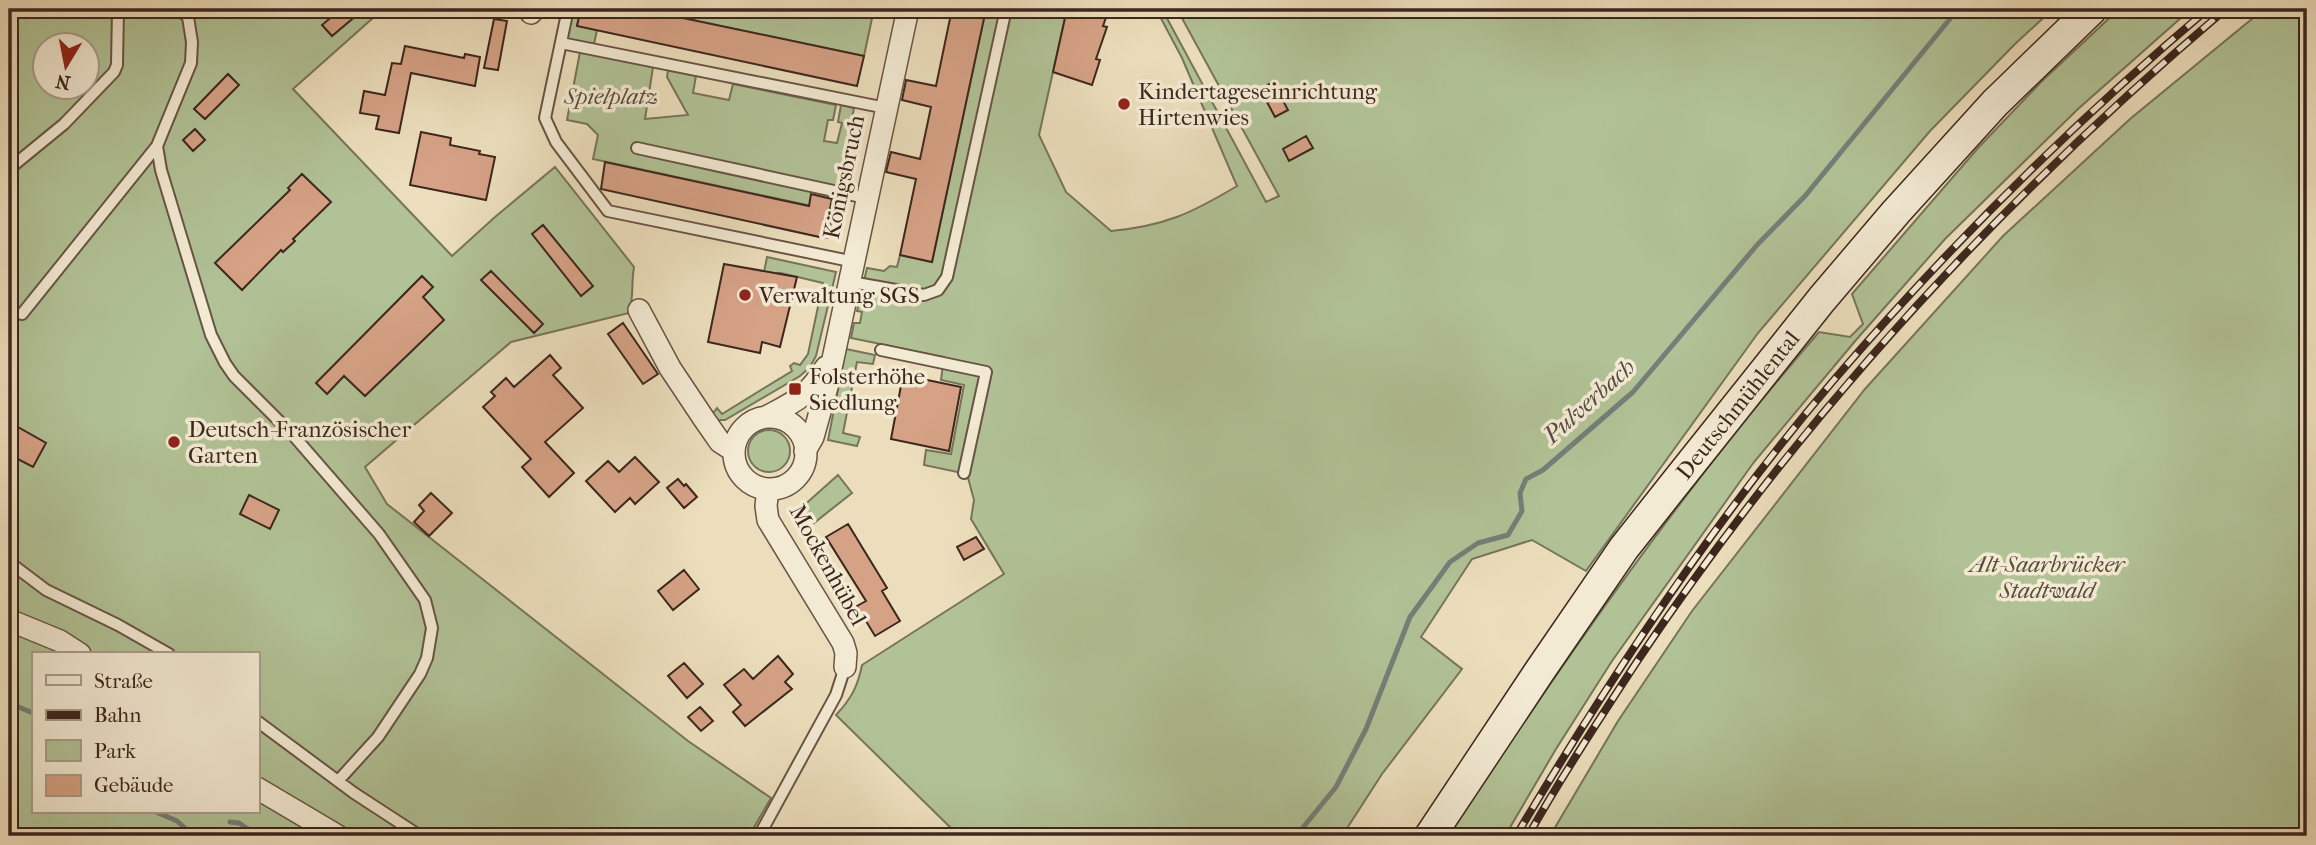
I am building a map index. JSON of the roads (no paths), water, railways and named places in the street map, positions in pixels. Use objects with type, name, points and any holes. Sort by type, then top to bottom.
[{"type":"main road","name":"Deutschmühlental","points":[[1430,836],[1531,682],[1624,548],[1822,299],[1995,103],[2092,9]]},
{"type":"street","name":"Königsbruch","points":[[768,489],[780,487],[798,475],[813,438],[853,272],[853,256],[908,9]]},
{"type":"street","points":[[639,310],[670,368],[704,419],[720,442],[734,451],[739,472],[747,481],[768,489]]},
{"type":"street","name":"Königsbruch","points":[[734,451],[736,441],[748,425],[802,397],[812,388],[833,357]]},
{"type":"street","points":[[766,417],[783,419],[790,423],[801,435],[806,451]]},
{"type":"street","name":"Mockenhübel","points":[[768,489],[768,520],[843,643],[846,653],[845,667]]},
{"type":"street","points":[[9,620],[60,641],[77,652]]},
{"type":"street","points":[[259,790],[338,836]]},
{"type":"lane","points":[[9,169],[64,124],[114,72],[117,65],[118,9]]},
{"type":"lane","points":[[22,314],[157,146],[191,63],[192,42],[188,17],[178,9]]},
{"type":"lane","points":[[568,9],[545,118],[556,142],[608,211],[853,272],[925,295],[939,290],[947,277],[1006,9]]},
{"type":"lane","points":[[561,43],[886,108]]},
{"type":"lane","points":[[157,146],[161,170],[216,348],[234,376],[293,435],[379,534],[425,600],[432,628],[427,658],[420,674],[378,737],[338,781]]},
{"type":"lane","points":[[637,148],[866,198]]},
{"type":"lane","points":[[881,350],[986,372],[964,473]]},
{"type":"lane","points":[[9,562],[46,590],[165,652]]},
{"type":"lane","points":[[759,836],[836,695],[845,667]]},
{"type":"lane","points":[[259,722],[338,781],[420,836]]},
{"type":"waterway","name":"Pulverbach","points":[[1296,836],[1336,787],[1366,729],[1410,617],[1450,562],[1478,543],[1508,535],[1522,511],[1520,493],[1526,479],[1543,470],[1633,392],[1757,245],[1805,196],[1958,9]]},
{"type":"waterway","points":[[9,703],[32,713]]},
{"type":"waterway","points":[[161,814],[177,821],[194,836]]},
{"type":"waterway","points":[[230,822],[239,823],[251,831],[267,836]]},
{"type":"railway","points":[[1516,836],[1588,718],[1665,602],[1746,489],[1833,381],[1921,282],[2060,141],[2208,9]]},
{"type":"railway","points":[[1528,836],[1638,660],[1701,569],[1837,396],[1984,234],[2062,157],[2226,9]]},
{"type":"place","name":"Kindertageseinrichtung Hirtenwies","points":[[1124,104]]},
{"type":"place","name":"Verwaltung SGS","points":[[745,295]]},
{"type":"place","name":"Folsterhöhe Siedlung","points":[[795,389]]},
{"type":"place","name":"Deutsch-Französischer Garten","points":[[174,442]]},
{"type":"park label","name":"Spielplatz","points":[[611,96]]},
{"type":"park label","name":"Alt-Saarbrücker Stadtwald","points":[[2047,577]]}]
